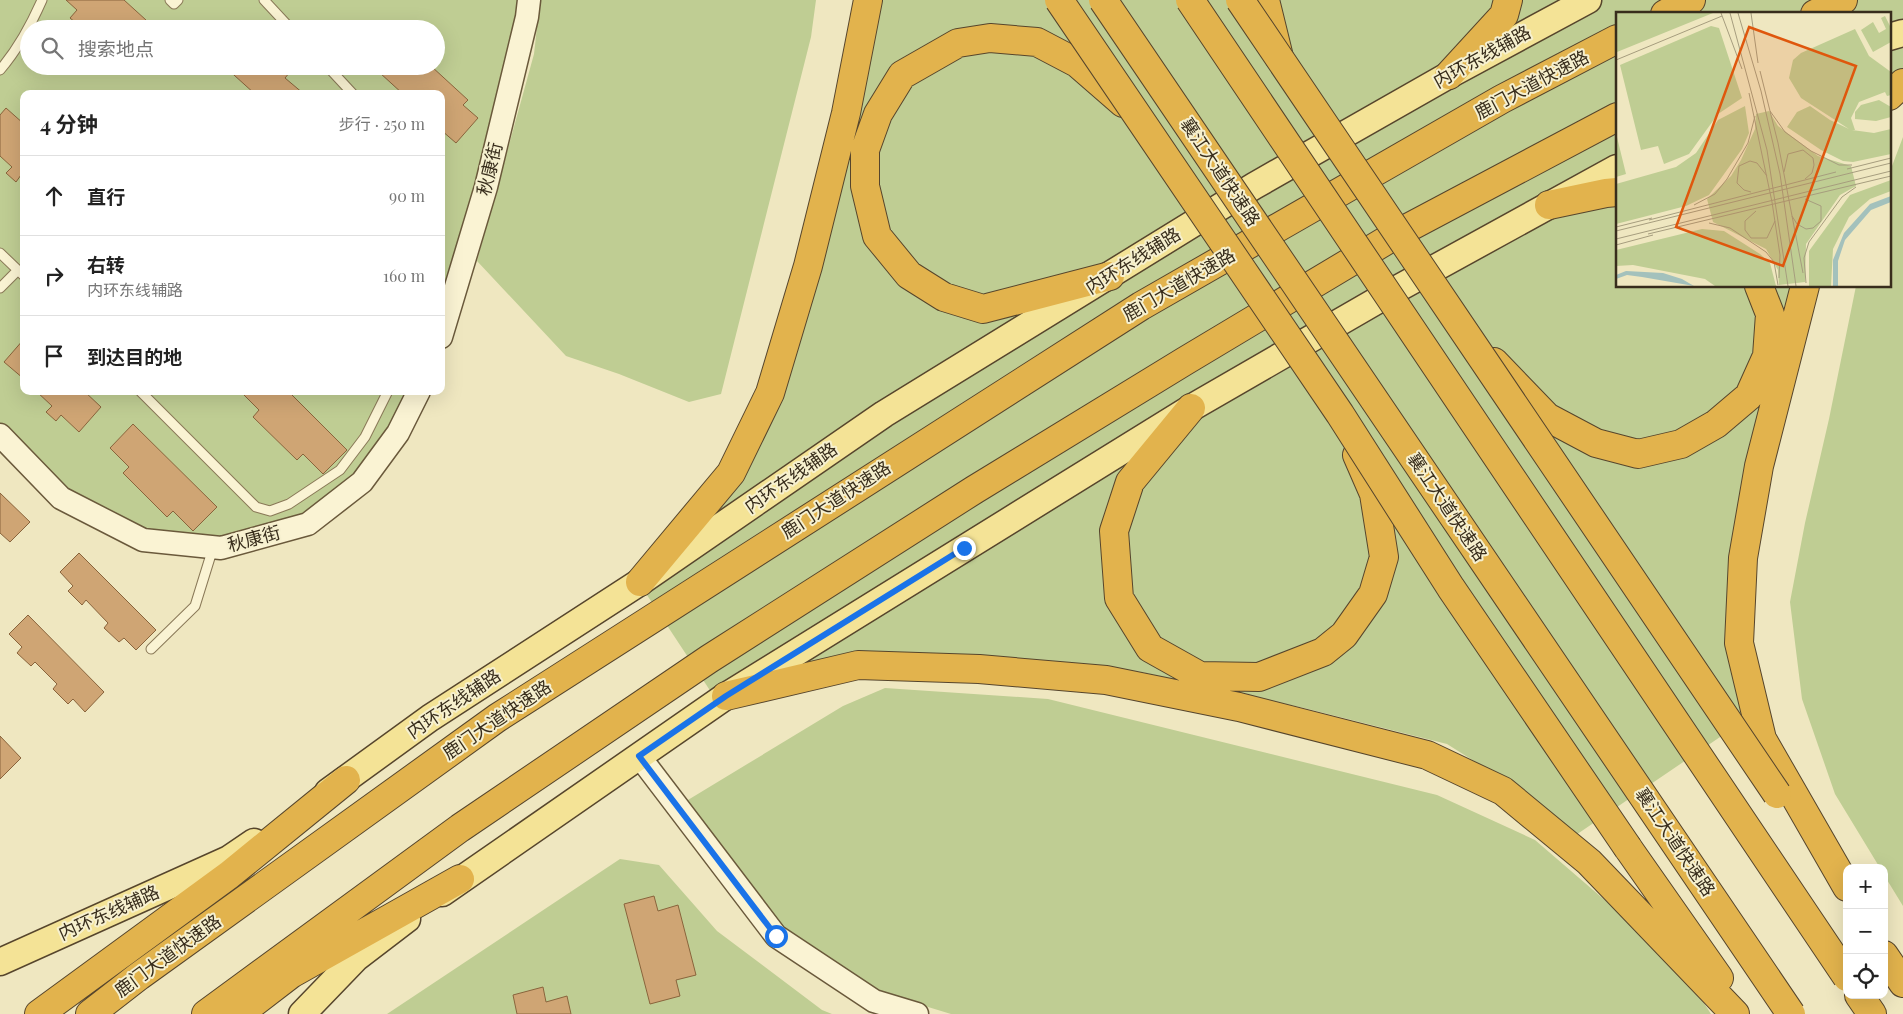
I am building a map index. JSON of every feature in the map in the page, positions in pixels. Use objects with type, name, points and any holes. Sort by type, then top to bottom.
[{"type":"highway","points":[[640,582],[731,473],[770,394],[808,266],[846,113],[868,0]]},
{"type":"highway","points":[[1058,0],[1340,414],[1451,588],[1628,848],[1744,1014]]},
{"type":"highway","name":"襄江大道快速路","points":[[1103,0],[1791,1014]]},
{"type":"highway","points":[[1190,0],[1843,971]]},
{"type":"highway","points":[[1240,0],[1843,893]]},
{"type":"highway","points":[[1265,0],[1280,58]]},
{"type":"highway","points":[[1449,75],[1504,15],[1508,0]]},
{"type":"highway","points":[[1669,12],[1691,0]]},
{"type":"highway","points":[[1819,12],[1843,0]]},
{"type":"highway","points":[[1110,276],[983,309],[944,297],[909,274],[877,236],[864,186],[865,150],[878,114],[902,74],[958,43],[990,38],[1037,42],[1078,63],[1134,112]]},
{"type":"highway","name":"鹿门大道快速路","points":[[90,1014],[139,976],[497,718],[1140,306],[1502,99],[1616,40]]},
{"type":"highway","points":[[1890,95],[1903,83]]},
{"type":"highway","points":[[206,1014],[475,818],[709,659],[974,490],[1176,366],[1402,231],[1616,119]]},
{"type":"highway","points":[[1549,205],[1616,192]]},
{"type":"highway","points":[[1462,330],[1547,417],[1596,443],[1638,454],[1681,444],[1716,424],[1749,396],[1767,356],[1770,314],[1760,288]]},
{"type":"highway","points":[[1804,288],[1759,466],[1742,558],[1739,643],[1762,739],[1843,879]]},
{"type":"highway","points":[[1191,408],[1130,482],[1114,531],[1119,598],[1150,648],[1200,676],[1259,678],[1323,652],[1344,635],[1373,594],[1384,557],[1374,494],[1340,414]]},
{"type":"highway","points":[[726,696],[858,665],[980,669],[1106,680],[1239,707],[1427,755],[1503,791],[1589,862],[1735,1014]]},
{"type":"highway","points":[[39,1014],[229,874],[346,780]]},
{"type":"highway","points":[[239,1014],[290,974],[460,879]]},
{"type":"main road","name":"内环东线辅路","points":[[0,962],[229,858],[346,780],[430,718],[640,582],[884,414],[1254,186],[1449,75],[1588,0]]},
{"type":"main road","points":[[1890,37],[1903,33]]},
{"type":"main road","points":[[302,1014],[356,958],[460,879],[726,696],[1191,408],[1397,289],[1616,169]]},
{"type":"street","name":"秋康街","points":[[445,324],[486,187],[527,17],[529,0]]},
{"type":"street","name":"秋康街","points":[[0,436],[60,498],[143,540],[221,548],[308,524],[362,482],[398,433],[417,395]]},
{"type":"street","points":[[639,756],[776,936],[874,1001],[918,1014]]},
{"type":"lane","points":[[34,20],[42,0]]},
{"type":"lane","points":[[170,0],[174,4],[178,0]]},
{"type":"lane","points":[[264,0],[283,20]]},
{"type":"lane","points":[[0,70],[20,43]]},
{"type":"lane","points":[[335,75],[349,90]]},
{"type":"lane","points":[[0,253],[20,272]]},
{"type":"lane","points":[[0,288],[20,274]]},
{"type":"lane","points":[[144,395],[256,506],[270,511],[289,504],[340,470],[365,437],[386,395]]},
{"type":"lane","points":[[151,649],[196,606],[213,548]]},
{"type":"green space","points":[[0,0],[529,0],[445,322],[445,90],[20,90],[20,395],[417,395],[398,433],[308,524],[221,548],[143,540],[61,498],[0,435]]},
{"type":"green space","points":[[540,0],[816,0],[811,37],[721,394],[689,402],[619,374],[566,356],[477,261],[534,54]]},
{"type":"green space","points":[[876,0],[1903,0],[1903,69],[1890,83],[1890,12],[1616,12],[1616,288],[1793,288],[1728,576],[1729,648],[1748,718],[1570,839],[1515,787],[1447,744],[1304,708],[1141,672],[1013,659],[711,692],[643,589],[770,418],[835,213],[870,45]]},
{"type":"green space","points":[[1903,137],[1903,906],[1888,882],[1888,864],[1878,864],[1835,794],[1802,699],[1790,602],[1856,288],[1890,288],[1890,171]]},
{"type":"green space","points":[[885,688],[1048,699],[1437,795],[1535,840],[1607,902],[1696,991],[1711,1014],[951,1014],[879,992],[788,932],[678,806],[843,706]]},
{"type":"green space","points":[[620,859],[659,865],[717,931],[822,1010],[832,1014],[387,1014]]},
{"type":"building","points":[[66,0],[124,0],[146,20],[72,20],[70,18],[77,10]]},
{"type":"building","points":[[234,75],[288,75],[285,78],[299,90],[251,90]]},
{"type":"building","points":[[382,75],[441,75],[468,100],[463,105],[478,118],[456,143],[445,133],[445,90],[399,90]]},
{"type":"building","points":[[6,108],[20,120],[20,176],[16,182],[6,173],[12,167],[0,156],[0,115]]},
{"type":"building","points":[[20,344],[20,376],[4,362]]},
{"type":"building","points":[[40,395],[88,395],[101,407],[79,432],[61,415],[56,421],[46,412],[52,406]]},
{"type":"building","points":[[244,395],[292,395],[347,450],[323,474],[303,454],[297,460],[253,417],[259,410]]},
{"type":"building","points":[[133,424],[217,507],[193,531],[173,511],[167,517],[123,473],[129,467],[110,448]]},
{"type":"building","points":[[0,493],[30,522],[10,542],[0,533]]},
{"type":"building","points":[[79,553],[156,630],[136,650],[124,638],[119,642],[104,628],[108,623],[86,600],[82,605],[68,591],[73,586],[60,572]]},
{"type":"building","points":[[28,615],[104,692],[85,712],[73,699],[68,704],[53,689],[57,684],[35,662],[31,666],[17,653],[22,647],[9,634]]},
{"type":"building","points":[[0,736],[21,758],[0,779]]},
{"type":"building","points":[[654,896],[658,911],[678,905],[696,975],[676,980],[680,996],[650,1004],[624,904]]},
{"type":"building","points":[[543,987],[546,1002],[567,996],[571,1014],[517,1014],[513,995]]},
{"type":"route","points":[[776,936],[639,756],[726,696],[964,548]]}]
